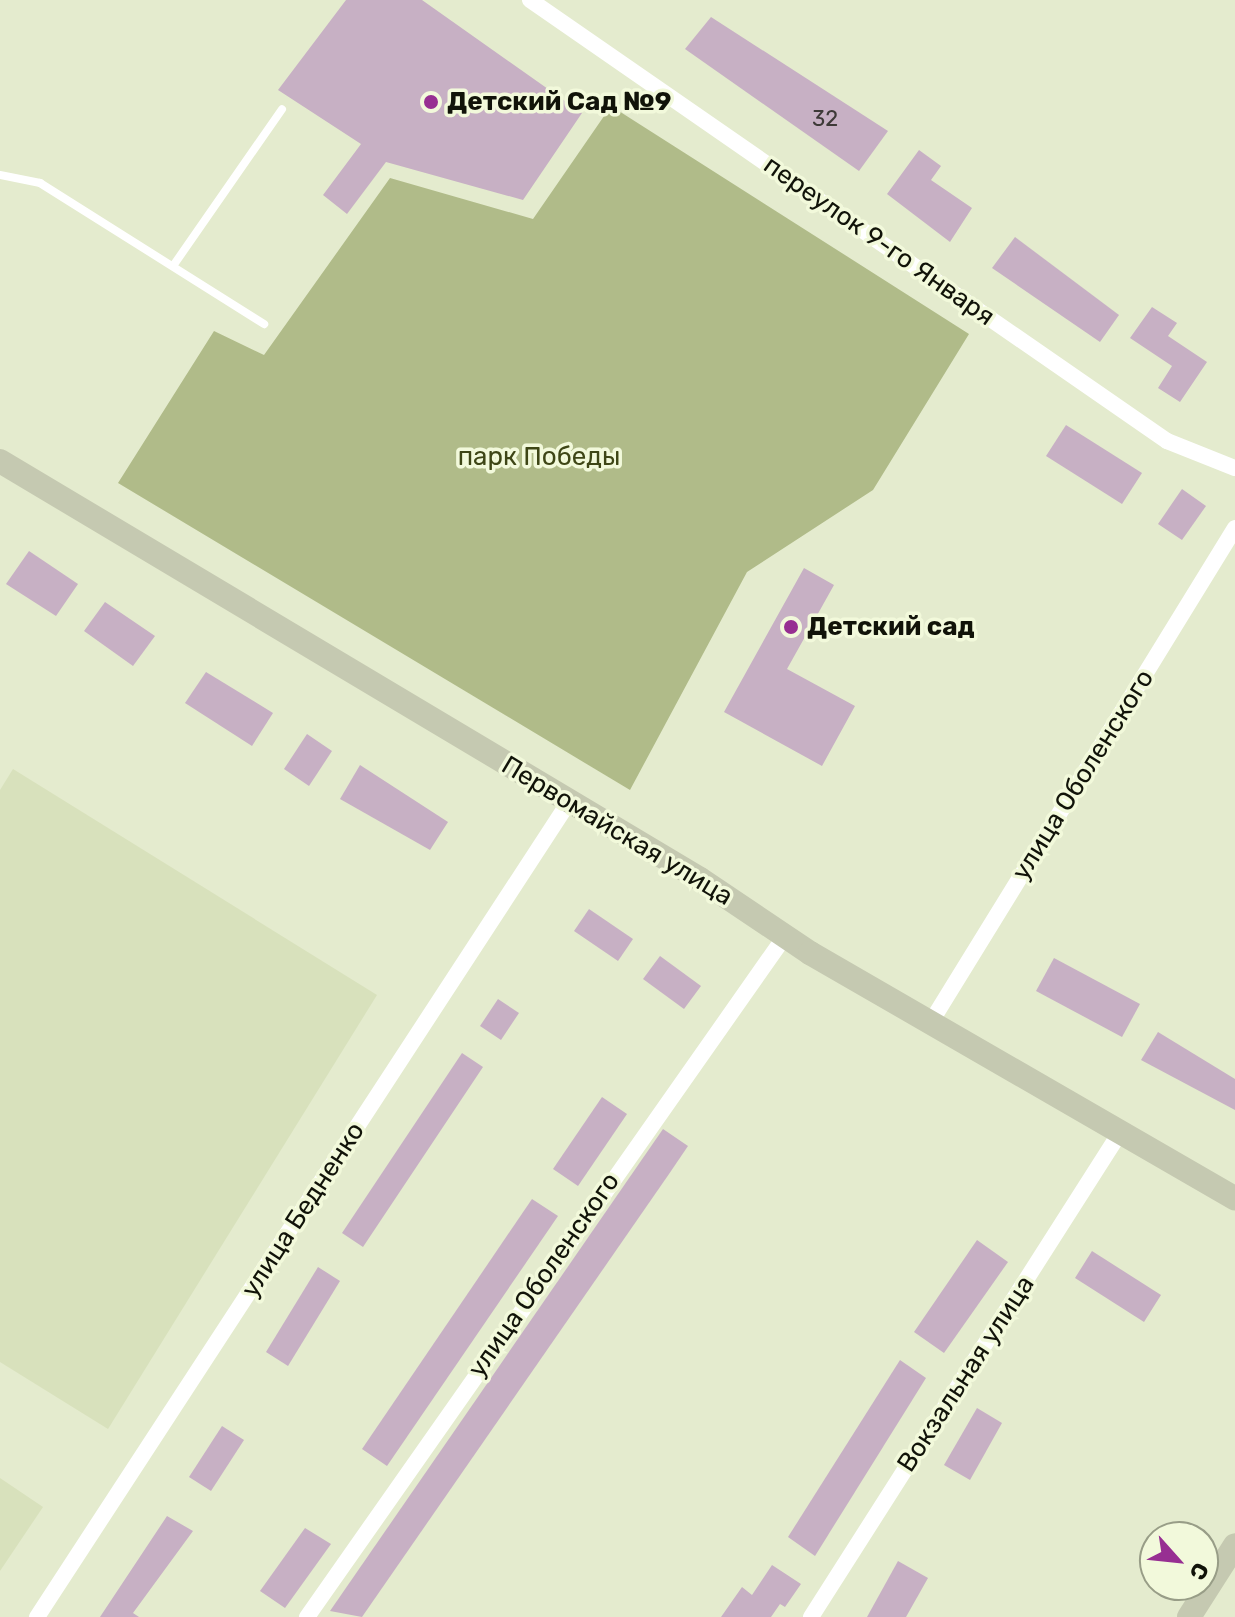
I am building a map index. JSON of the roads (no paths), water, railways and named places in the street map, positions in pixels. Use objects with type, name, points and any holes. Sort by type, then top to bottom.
[{"type":"main road","name":"Первомайская улица","points":[[0,461],[569,802],[785,936],[1235,1198]]},
{"type":"main road","points":[[1189,1617],[1235,1545]]},
{"type":"street","name":"переулок 9-го Января","points":[[530,0],[548,5],[1167,441],[1235,468]]},
{"type":"street","name":"улица Оболенского","points":[[931,1022],[1235,528]]},
{"type":"street","name":"улица Бедненко","points":[[37,1617],[569,802]]},
{"type":"street","name":"улица Оболенского","points":[[307,1617],[785,936]]},
{"type":"street","name":"Вокзальная улица","points":[[811,1617],[1121,1131]]},
{"type":"lane","points":[[173,266],[282,109]]},
{"type":"lane","points":[[0,175],[40,183],[264,324]]},
{"type":"place","name":"Детский Сад №9","points":[[431,102]]},
{"type":"place","name":"Детский сад","points":[[791,627]]},
{"type":"park label","name":"парк Победы","points":[[539,457]]}]
